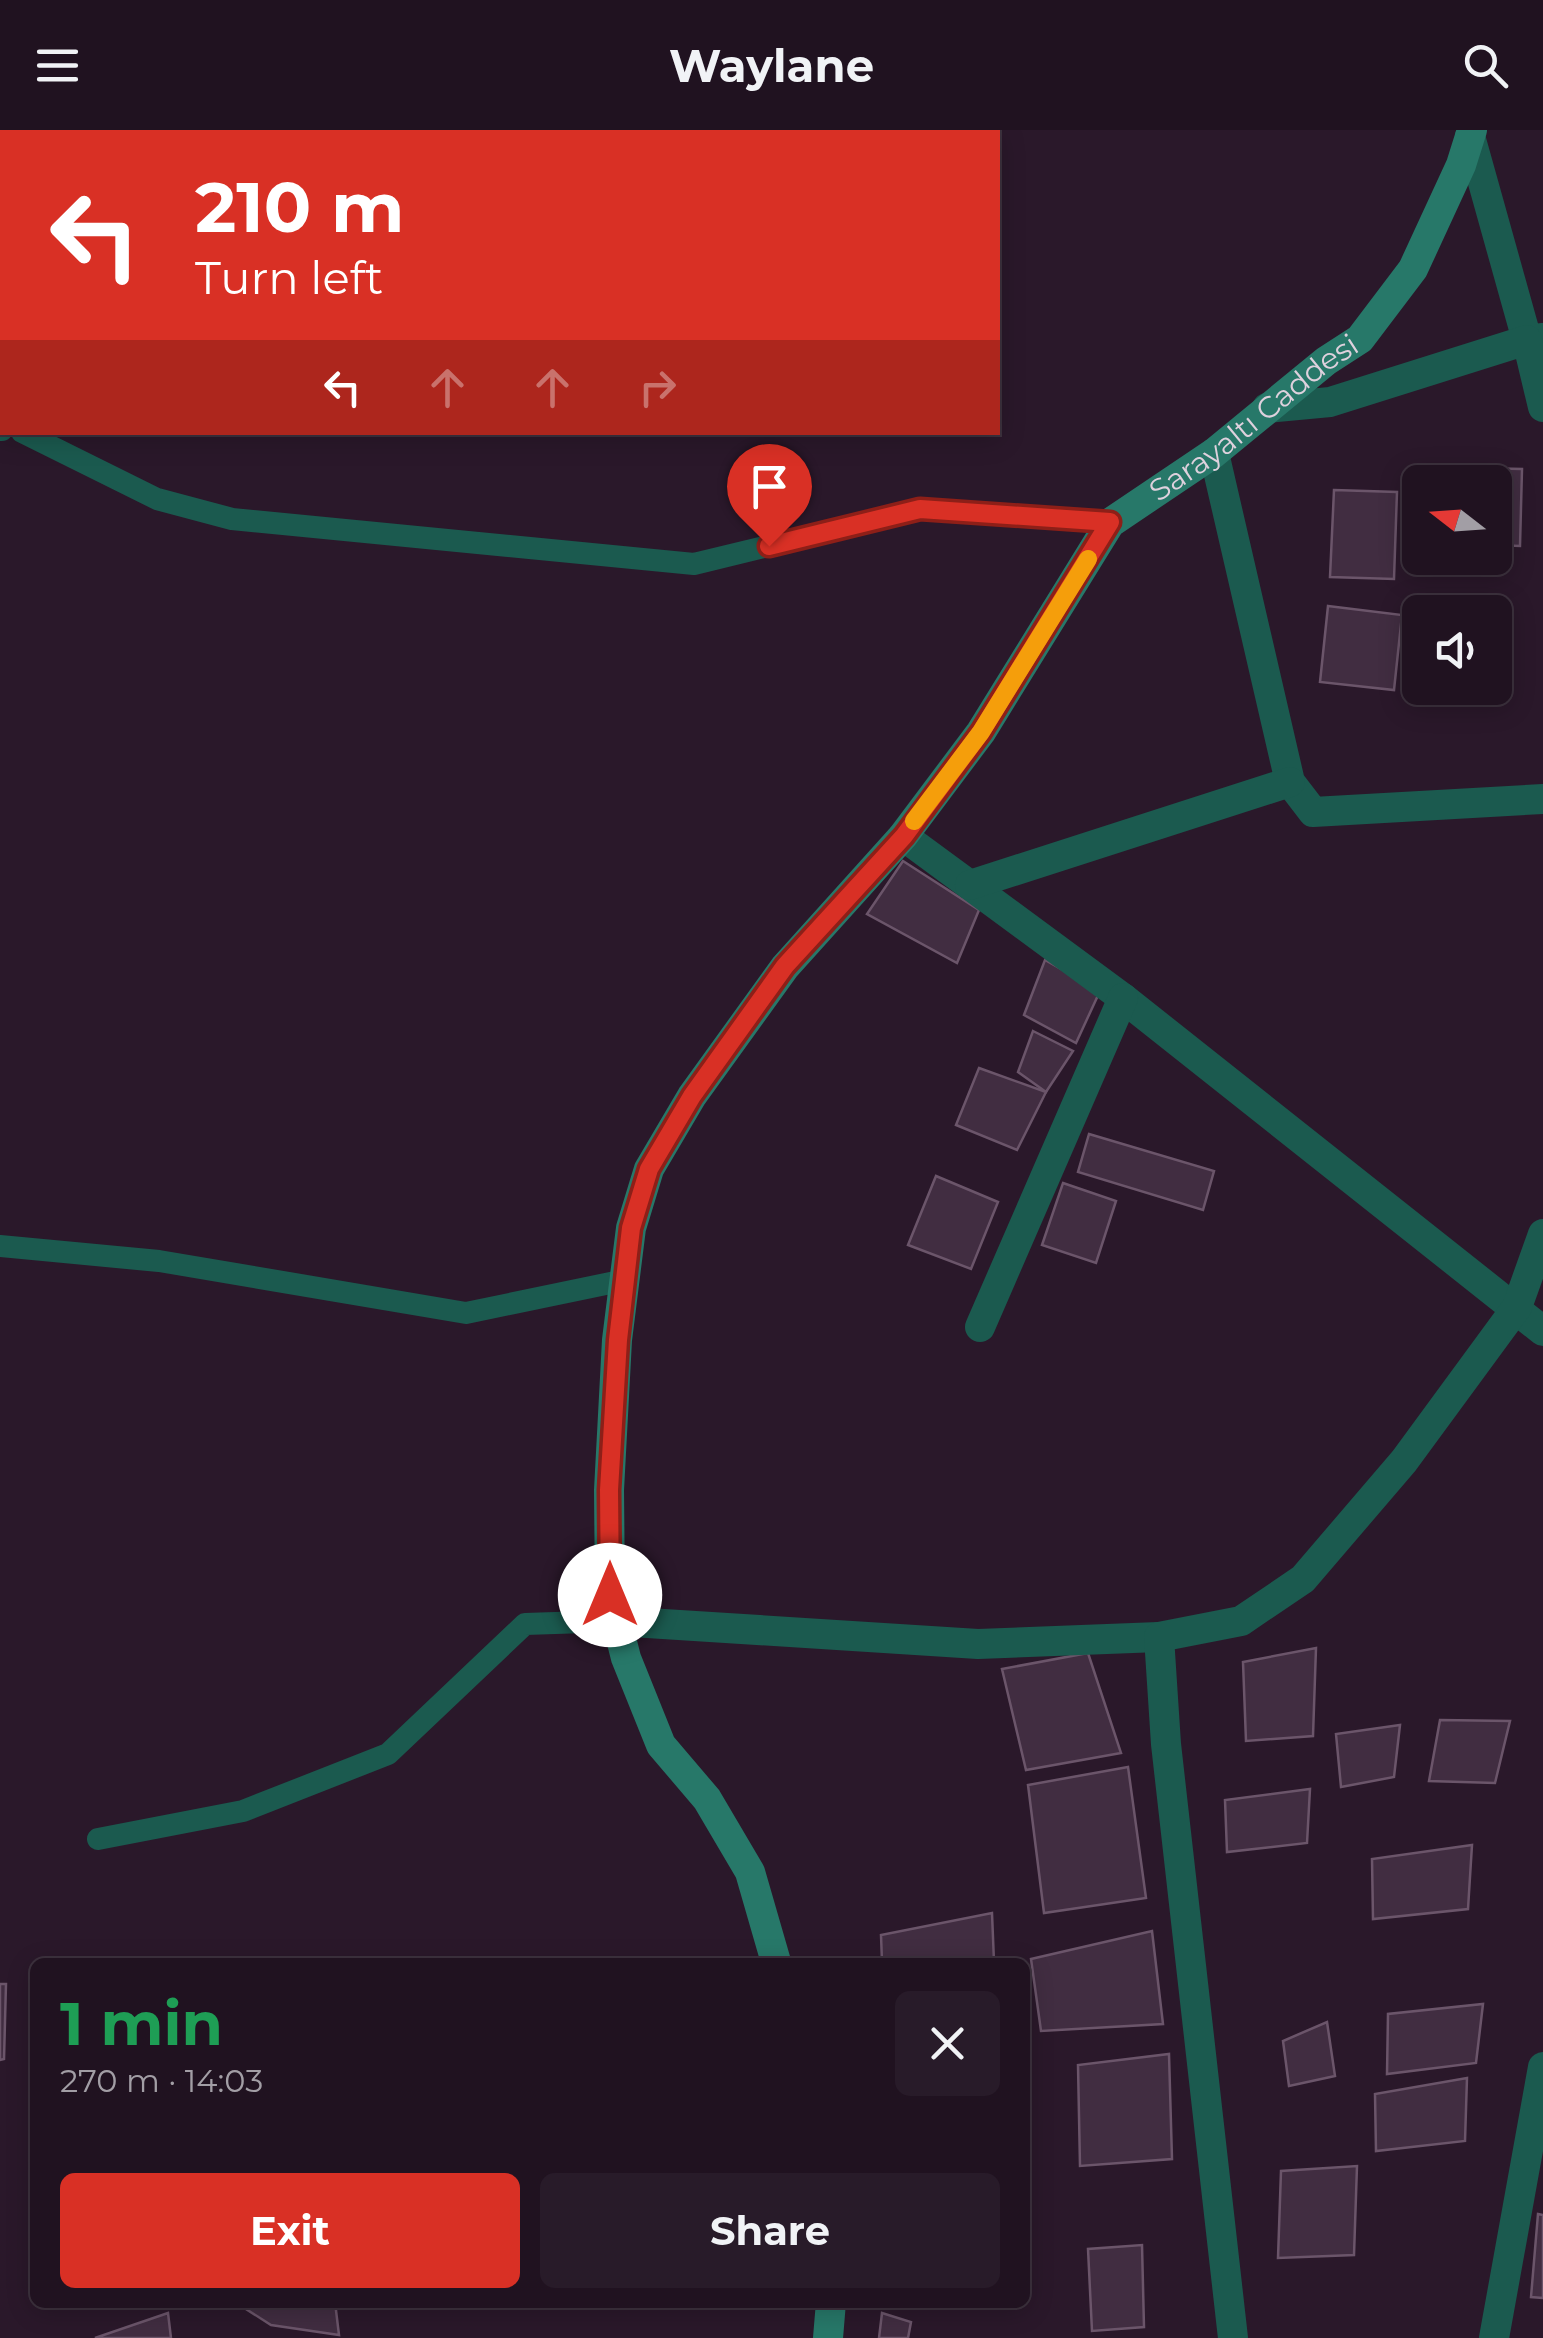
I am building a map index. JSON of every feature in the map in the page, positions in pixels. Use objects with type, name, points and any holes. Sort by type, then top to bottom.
[{"type":"street","points":[[1471,133],[1535,339],[1543,407]]},
{"type":"street","name":"Sarayaltı Caddesi","points":[[775,1958],[750,1872],[707,1800],[661,1745],[610,1595],[609,1490],[625,1280],[631,1228],[649,1169],[692,1096],[785,966],[904,836],[981,732],[1110,522],[1214,453],[1360,339],[1413,269],[1471,133]]},
{"type":"street","points":[[1267,408],[1330,402],[1535,339]]},
{"type":"street","points":[[1214,453],[1290,782],[1313,812],[1543,799]]},
{"type":"street","points":[[970,885],[1290,782]]},
{"type":"street","points":[[904,836],[1123,998],[1543,1331]]},
{"type":"street","points":[[980,1326],[1123,998]]},
{"type":"street","points":[[616,1621],[978,1644],[1158,1636],[1241,1621],[1303,1579],[1404,1461],[1516,1307],[1543,1234]]},
{"type":"street","points":[[1158,1636],[1166,1744],[1233,2338]]},
{"type":"street","points":[[1494,2338],[1543,2068]]},
{"type":"street","points":[[828,2338],[831,2308]]},
{"type":"lane","points":[[28,435],[157,499],[232,519],[694,564],[920,509],[1110,522]]},
{"type":"lane","points":[[0,1246],[159,1261],[466,1313],[625,1280]]},
{"type":"lane","points":[[98,1839],[243,1812],[388,1754],[524,1624],[616,1621]]},
{"type":"building","points":[[1512,469],[1522,469],[1520,546],[1512,546]]},
{"type":"building","points":[[1334,490],[1397,492],[1394,579],[1330,577]]},
{"type":"building","points":[[1328,606],[1402,615],[1394,690],[1320,682]]},
{"type":"building","points":[[903,861],[979,910],[957,963],[867,914]]},
{"type":"building","points":[[1045,960],[1100,991],[1076,1043],[1024,1015]]},
{"type":"building","points":[[1033,1031],[1073,1051],[1046,1092],[1018,1072]]},
{"type":"building","points":[[979,1068],[1046,1092],[1017,1150],[956,1125]]},
{"type":"building","points":[[1089,1134],[1214,1171],[1203,1210],[1078,1172]]},
{"type":"building","points":[[936,1176],[998,1202],[971,1269],[908,1245]]},
{"type":"building","points":[[1063,1183],[1116,1201],[1096,1263],[1042,1245]]},
{"type":"building","points":[[1316,1648],[1313,1736],[1246,1741],[1243,1662]]},
{"type":"building","points":[[1088,1653],[1121,1753],[1026,1770],[1002,1669]]},
{"type":"building","points":[[1440,1720],[1510,1721],[1495,1783],[1429,1781]]},
{"type":"building","points":[[1400,1725],[1394,1777],[1341,1787],[1336,1734]]},
{"type":"building","points":[[1128,1767],[1146,1898],[1044,1913],[1028,1785]]},
{"type":"building","points":[[1310,1789],[1307,1843],[1227,1852],[1225,1800]]},
{"type":"building","points":[[1472,1845],[1468,1909],[1373,1919],[1372,1859]]},
{"type":"building","points":[[992,1913],[994,1958],[882,1958],[881,1935]]},
{"type":"building","points":[[1152,1931],[1163,2024],[1041,2031],[1031,1959]]},
{"type":"building","points":[[0,1984],[6,1984],[4,2059],[0,2060]]},
{"type":"building","points":[[1483,2004],[1476,2063],[1387,2074],[1388,2014]]},
{"type":"building","points":[[1327,2022],[1335,2076],[1289,2086],[1283,2041]]},
{"type":"building","points":[[1169,2054],[1172,2159],[1080,2166],[1078,2065]]},
{"type":"building","points":[[1467,2078],[1465,2141],[1376,2151],[1375,2094]]},
{"type":"building","points":[[1357,2166],[1354,2255],[1278,2258],[1281,2171]]},
{"type":"building","points":[[1538,2214],[1543,2215],[1543,2298],[1531,2297]]},
{"type":"building","points":[[1142,2245],[1144,2327],[1092,2331],[1088,2249]]},
{"type":"building","points":[[244,2308],[336,2308],[339,2335],[271,2325]]},
{"type":"building","points":[[168,2313],[171,2338],[95,2338]]},
{"type":"building","points":[[882,2313],[911,2322],[908,2338],[879,2338]]},
{"type":"slow traffic","points":[[914,821],[981,732],[1088,559]]},
{"type":"route","points":[[610,1595],[609,1490],[618,1340],[631,1228],[649,1169],[692,1096],[785,966],[904,836],[981,732],[1110,522],[920,509],[769,546]]}]
